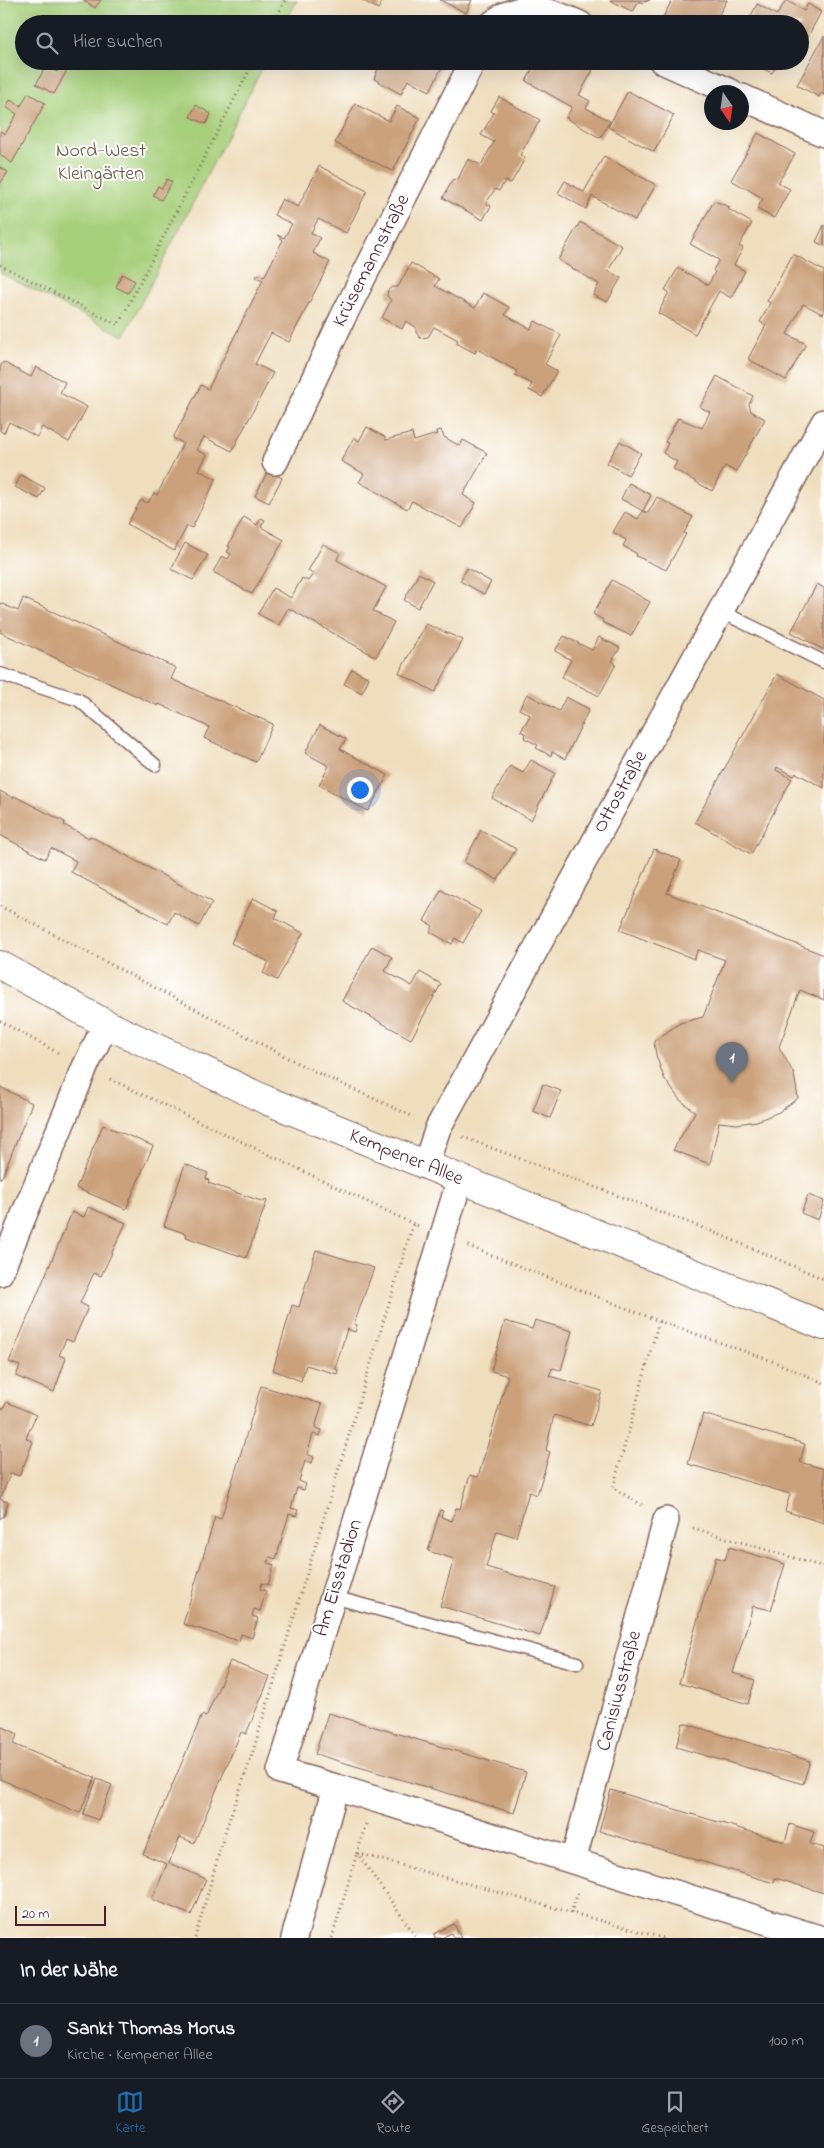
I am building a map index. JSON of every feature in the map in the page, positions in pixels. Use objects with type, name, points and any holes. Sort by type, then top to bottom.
[{"type":"street","points":[[504,15],[513,8],[542,7],[560,15]]},
{"type":"street","name":"Krüsemannstraße","points":[[275,462],[344,317],[468,70]]},
{"type":"street","points":[[682,70],[715,85]]},
{"type":"street","points":[[749,100],[824,134]]},
{"type":"street","name":"Ottostraße","points":[[425,1166],[438,1128],[824,422]]},
{"type":"street","name":"Kempener Allee","points":[[0,965],[106,1024],[268,1101],[824,1326]]},
{"type":"street","points":[[0,1273],[85,1067],[106,1024]]},
{"type":"street","name":"Am Eisstadion","points":[[336,1787],[280,1770],[460,1179]]},
{"type":"street","name":"Canisiusstraße","points":[[573,1862],[666,1520]]},
{"type":"street","points":[[294,1938],[336,1787],[806,1936]]},
{"type":"lane","points":[[720,611],[824,662]]},
{"type":"lane","points":[[0,674],[79,700],[155,765]]},
{"type":"lane","points":[[333,1597],[577,1663]]},
{"type":"path","points":[[278,15],[286,0]]},
{"type":"path","points":[[0,265],[118,325],[249,70]]},
{"type":"path","points":[[0,906],[307,1068],[438,1128],[711,1231],[824,1279]]},
{"type":"path","points":[[0,1021],[85,1067],[413,1224],[659,1320],[775,1362],[824,1383]]},
{"type":"path","points":[[195,1938],[226,1830],[250,1761],[413,1224]]},
{"type":"path","points":[[659,1320],[613,1488],[666,1520],[824,1567]]},
{"type":"path","points":[[332,1938],[374,1799]]},
{"type":"path","points":[[357,1853],[417,1938]]},
{"type":"path","points":[[357,1853],[663,1938]]},
{"type":"green space","name":"Nord-West Kleingärten","points":[[0,0],[297,0],[290,15],[15,15],[15,70],[261,70],[124,336],[0,273]]},
{"type":"building","points":[[83,0],[101,0],[95,8]]},
{"type":"building","points":[[362,0],[383,0],[378,9]]},
{"type":"building","points":[[440,0],[472,0],[466,13]]},
{"type":"building","points":[[610,0],[650,0],[642,3],[639,1],[633,12]]},
{"type":"building","points":[[672,0],[727,0],[719,15],[664,15]]},
{"type":"building","points":[[786,0],[804,11],[808,4],[821,12],[809,34],[809,15],[777,15]]},
{"type":"building","points":[[757,4],[777,15],[752,15]]},
{"type":"building","points":[[824,36],[824,95],[821,93],[819,97],[797,85],[805,70],[809,70],[809,63]]},
{"type":"building","points":[[44,70],[57,72],[58,70],[67,70],[54,94],[36,84]]},
{"type":"building","points":[[378,70],[440,70],[430,91],[408,80],[401,94],[374,79]]},
{"type":"building","points":[[532,70],[593,70],[579,95],[590,101],[586,108],[610,121],[600,138],[566,118],[572,107],[526,81]]},
{"type":"building","points":[[628,91],[674,115],[654,152],[608,127]]},
{"type":"building","points":[[28,93],[45,103],[12,163],[0,155],[0,131],[5,134],[17,114],[6,107],[10,100],[21,106]]},
{"type":"building","points":[[499,97],[540,120],[520,155],[525,158],[518,171],[511,183],[505,181],[499,191],[495,189],[486,203],[491,206],[483,220],[443,198],[453,179],[457,181],[468,159],[481,165],[494,142],[481,135],[494,113],[491,111]]},
{"type":"building","points":[[355,104],[389,121],[397,106],[420,118],[393,171],[335,143]]},
{"type":"building","points":[[196,105],[211,114],[206,124],[190,117]]},
{"type":"building","points":[[758,133],[795,154],[778,183],[790,189],[774,218],[757,209],[763,198],[731,180]]},
{"type":"building","points":[[604,156],[656,185],[635,220],[592,196],[586,209],[558,193],[565,181],[584,192]]},
{"type":"building","points":[[319,166],[367,191],[346,233],[318,219],[311,233],[320,238],[313,253],[330,262],[289,342],[271,333],[255,364],[273,373],[232,451],[204,437],[197,450],[207,455],[199,470],[216,479],[192,528],[187,526],[174,551],[127,524],[141,500],[148,503],[154,493],[157,495],[183,443],[173,438],[201,385],[208,389],[263,280],[256,277],[258,274],[264,277],[283,240],[277,235],[284,238],[292,224],[274,215],[282,199],[298,207]]},
{"type":"building","points":[[0,167],[8,172],[0,184]]},
{"type":"building","points":[[167,179],[172,182],[161,200],[153,195],[158,186],[162,188]]},
{"type":"building","points":[[714,201],[730,207],[728,209],[752,223],[739,246],[743,248],[734,265],[745,271],[731,298],[719,291],[695,334],[658,313],[669,292],[665,290],[678,268],[708,285],[715,272],[713,270],[719,260],[690,244]]},
{"type":"building","points":[[580,222],[622,246],[608,271],[621,278],[607,302],[593,295],[599,284],[558,260]]},
{"type":"building","points":[[824,225],[824,246],[816,242]]},
{"type":"building","points":[[793,254],[824,271],[824,312],[823,314],[803,304],[787,334],[806,344],[786,380],[748,359],[766,325],[760,322],[770,303],[767,301]]},
{"type":"building","points":[[411,263],[439,279],[435,286],[475,308],[483,293],[509,307],[505,315],[531,329],[535,321],[561,335],[545,364],[557,371],[542,397],[529,390],[532,384],[515,375],[517,371],[477,349],[475,353],[456,343],[458,340],[434,327],[428,337],[420,338],[416,332],[416,327],[406,321],[402,329],[382,318],[391,300],[387,296],[388,290],[392,287],[398,287]]},
{"type":"building","points":[[122,274],[135,281],[128,293],[116,287]]},
{"type":"building","points":[[3,362],[31,377],[36,367],[65,382],[60,393],[87,407],[69,442],[42,427],[37,437],[9,422],[4,433],[0,431],[0,367]]},
{"type":"building","points":[[717,376],[753,396],[749,404],[751,411],[765,419],[736,472],[725,466],[712,491],[673,469],[677,462],[663,453],[668,443],[665,442],[678,418],[702,428],[710,412],[700,407]]},
{"type":"building","points":[[367,427],[385,437],[386,440],[412,433],[414,441],[437,434],[436,431],[441,430],[444,437],[460,446],[463,440],[487,453],[463,495],[476,503],[462,528],[412,501],[407,509],[359,482],[364,474],[341,461],[354,437],[359,441]]},
{"type":"building","points":[[620,441],[641,453],[628,475],[607,463]]},
{"type":"building","points":[[268,471],[282,478],[269,503],[255,496]]},
{"type":"building","points":[[21,475],[45,488],[39,499],[15,487]]},
{"type":"building","points":[[629,483],[651,495],[643,511],[621,499]]},
{"type":"building","points":[[657,497],[693,517],[666,570],[636,556],[637,554],[623,546],[626,540],[613,532],[625,512],[638,519],[643,511],[648,513]]},
{"type":"building","points":[[244,517],[257,525],[261,518],[265,520],[261,527],[284,540],[252,594],[213,572],[222,556],[228,559],[231,554],[227,552],[230,547],[228,546]]},
{"type":"building","points":[[185,543],[208,555],[193,580],[171,569]]},
{"type":"building","points":[[323,544],[340,553],[337,560],[386,587],[373,611],[394,622],[376,657],[288,608],[279,625],[258,614],[273,588],[291,598],[302,578],[308,581],[313,574],[308,571]]},
{"type":"building","points":[[467,568],[491,582],[484,594],[460,581]]},
{"type":"building","points":[[419,573],[433,581],[418,608],[404,600]]},
{"type":"building","points":[[612,580],[650,602],[631,636],[602,622],[603,620],[593,614]]},
{"type":"building","points":[[817,584],[824,588],[824,650],[791,632]]},
{"type":"building","points":[[23,598],[176,668],[171,679],[273,724],[256,762],[204,738],[209,727],[159,704],[158,706],[0,632],[0,603],[18,611]]},
{"type":"building","points":[[426,624],[463,640],[435,692],[399,673]]},
{"type":"building","points":[[564,636],[592,650],[599,637],[620,648],[612,661],[616,664],[599,696],[562,677],[571,660],[555,651]]},
{"type":"building","points":[[352,669],[369,678],[362,693],[344,684]]},
{"type":"building","points":[[777,674],[824,700],[824,788],[796,773],[794,776],[777,767],[776,770],[792,779],[751,854],[695,822]]},
{"type":"building","points":[[527,694],[559,711],[566,697],[589,709],[565,759],[552,752],[551,756],[536,748],[538,745],[524,738],[526,734],[521,731],[530,715],[519,709]]},
{"type":"building","points":[[320,725],[346,739],[340,749],[388,775],[368,811],[319,785],[329,766],[305,753]]},
{"type":"building","points":[[531,760],[555,773],[531,820],[492,798],[510,766],[523,773]]},
{"type":"building","points":[[0,791],[13,798],[14,796],[65,822],[64,825],[89,838],[90,836],[212,902],[199,926],[174,912],[168,924],[71,872],[76,861],[51,848],[45,859],[0,835]]},
{"type":"building","points":[[481,830],[516,849],[498,880],[464,862]]},
{"type":"building","points":[[654,849],[681,860],[667,893],[824,955],[824,1000],[800,990],[779,1047],[794,1074],[798,1098],[779,1112],[757,1121],[737,1124],[719,1122],[710,1164],[673,1150],[695,1112],[679,1099],[664,1078],[656,1055],[654,1041],[680,1023],[703,1017],[725,960],[698,950],[694,959],[620,930]]},
{"type":"building","points":[[441,890],[481,911],[463,943],[455,938],[452,944],[430,932],[433,926],[424,921]]},
{"type":"building","points":[[253,898],[278,911],[275,918],[303,933],[277,980],[263,973],[269,962],[231,943]]},
{"type":"building","points":[[372,946],[392,957],[385,971],[412,986],[420,972],[441,984],[411,1039],[342,1001]]},
{"type":"building","points":[[543,1084],[561,1091],[550,1118],[533,1111]]},
{"type":"building","points":[[0,1087],[32,1103],[0,1179]]},
{"type":"building","points":[[103,1125],[153,1146],[126,1209],[76,1188]]},
{"type":"building","points":[[185,1164],[208,1173],[206,1179],[209,1180],[208,1183],[264,1202],[265,1200],[267,1201],[246,1258],[186,1237],[187,1234],[164,1226]]},
{"type":"building","points":[[808,1195],[824,1201],[818,1220],[801,1213]]},
{"type":"building","points":[[88,1207],[126,1223],[101,1276],[94,1273],[80,1303],[88,1307],[73,1342],[66,1339],[59,1355],[66,1358],[54,1392],[16,1376],[20,1366],[9,1362],[72,1212],[84,1217]]},
{"type":"building","points":[[316,1250],[374,1268],[354,1324],[357,1325],[355,1332],[347,1329],[335,1369],[338,1370],[337,1374],[306,1365],[301,1381],[273,1370],[292,1305],[299,1307]]},
{"type":"building","points":[[535,1320],[572,1331],[561,1370],[552,1368],[549,1376],[602,1391],[591,1426],[554,1415],[546,1450],[550,1452],[537,1495],[529,1492],[516,1537],[497,1531],[486,1567],[555,1587],[540,1636],[440,1606],[454,1559],[428,1551],[440,1510],[443,1511],[441,1517],[452,1521],[456,1508],[460,1509],[470,1475],[478,1477],[508,1376],[491,1371],[505,1321],[532,1329]]},
{"type":"building","points":[[261,1386],[322,1404],[315,1428],[322,1430],[320,1436],[313,1434],[307,1454],[314,1457],[312,1463],[305,1461],[299,1481],[306,1484],[304,1490],[297,1488],[291,1508],[298,1510],[296,1516],[289,1514],[276,1559],[270,1557],[268,1563],[274,1565],[268,1585],[262,1583],[260,1589],[266,1591],[260,1611],[254,1609],[252,1616],[258,1618],[252,1638],[241,1634],[239,1641],[183,1624],[215,1517],[221,1519]]},
{"type":"building","points":[[7,1402],[36,1415],[26,1438],[33,1442],[26,1460],[19,1476],[11,1473],[0,1499],[0,1408],[3,1409]]},
{"type":"building","points":[[703,1414],[805,1444],[800,1462],[824,1469],[824,1523],[785,1511],[790,1494],[688,1464]]},
{"type":"building","points":[[0,1499],[8,1502],[4,1516],[0,1519]]},
{"type":"building","points":[[729,1547],[785,1564],[771,1610],[753,1606],[733,1673],[755,1680],[748,1704],[679,1683],[716,1557],[725,1560]]},
{"type":"building","points":[[230,1661],[270,1677],[246,1734],[241,1732],[194,1843],[180,1837],[169,1863],[206,1879],[191,1915],[152,1899],[167,1864],[143,1854],[202,1715],[206,1717]]},
{"type":"building","points":[[328,1713],[526,1772],[514,1813],[315,1754]]},
{"type":"building","points":[[683,1723],[810,1761],[803,1784],[676,1747]]},
{"type":"building","points":[[1,1726],[18,1734],[13,1744],[95,1778],[80,1813],[0,1779]]},
{"type":"building","points":[[97,1779],[112,1785],[98,1820],[83,1814]]},
{"type":"building","points":[[611,1790],[785,1842],[790,1824],[814,1832],[810,1844],[824,1848],[824,1893],[775,1878],[774,1883],[599,1831]]},
{"type":"building","points":[[454,1924],[461,1938],[454,1938],[451,1933],[442,1938],[435,1938],[434,1934]]},
{"type":"place","name":"Sankt Thomas Morus","points":[[732,1083]]}]
